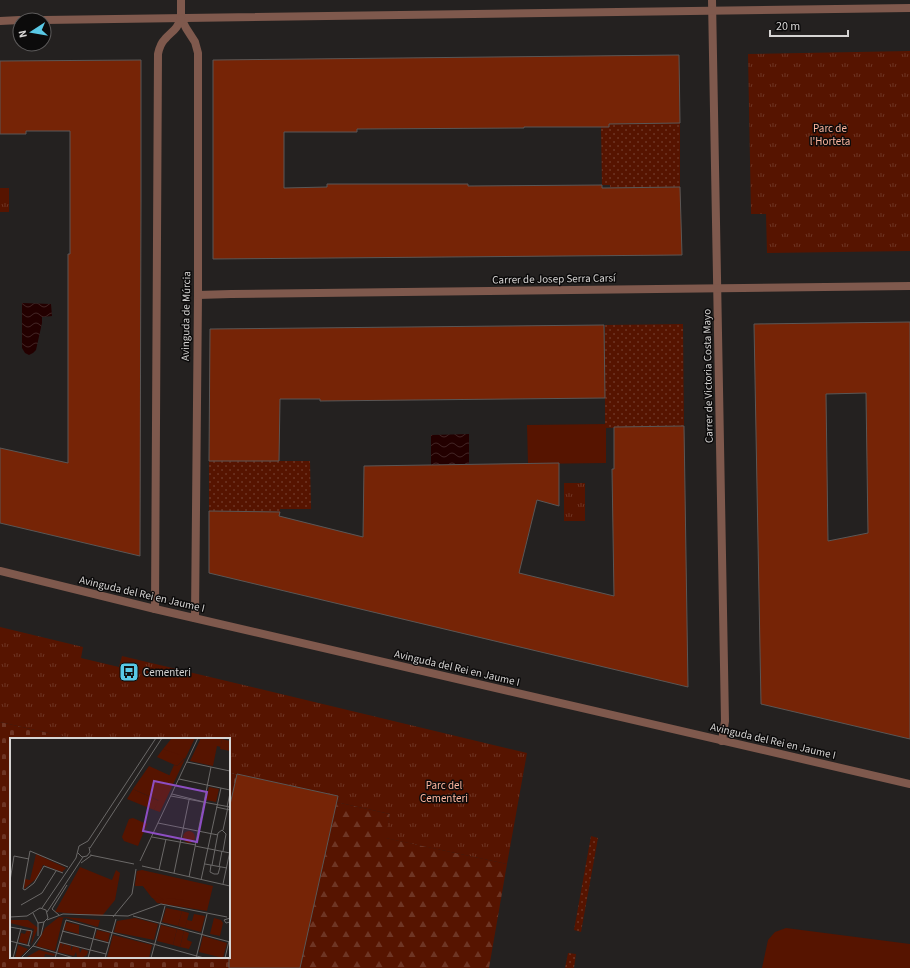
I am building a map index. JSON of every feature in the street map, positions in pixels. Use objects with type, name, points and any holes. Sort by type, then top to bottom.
[{"type":"street","name":"Avinguda de Múrcia","points":[[181,0],[181,18],[195,42],[198,53],[198,295],[195,618]]},
{"type":"street","name":"Carrer de Victoria Costa Mayo","points":[[712,0],[725,721],[722,741]]},
{"type":"street","points":[[52,20],[910,8]]},
{"type":"street","points":[[155,609],[158,54],[160,46],[178,26],[181,18]]},
{"type":"street","points":[[0,21],[12,20]]},
{"type":"street","name":"Carrer de Josep Serra Carsí","points":[[198,295],[910,286]]},
{"type":"street","name":"Avinguda del Rei en Jaume I","points":[[0,571],[155,609],[910,784]]},
{"type":"green space","name":"Parc de l'Horteta","points":[[910,51],[910,251],[767,253],[766,214],[751,214],[748,54]]},
{"type":"green space","points":[[680,123],[680,187],[610,188],[610,185],[602,185],[601,127],[609,127],[609,124]]},
{"type":"green space","points":[[0,188],[9,188],[9,212],[0,212]]},
{"type":"green space","points":[[683,324],[684,426],[605,428],[605,325]]},
{"type":"green space","points":[[606,424],[606,463],[528,464],[527,425]]},
{"type":"green space","points":[[209,461],[310,461],[311,509],[280,509],[280,512],[209,511]]},
{"type":"green space","points":[[564,483],[585,483],[585,521],[564,521]]},
{"type":"green space","name":"Parc del Cementeri","points":[[0,627],[83,647],[81,658],[119,667],[122,656],[527,753],[507,864],[385,838],[390,814],[336,802],[338,796],[230,773],[230,738],[71,738],[0,722]]},
{"type":"green space","points":[[0,722],[71,738],[10,738],[10,958],[230,958],[230,773],[338,797],[300,968],[0,968]]},
{"type":"green space","points":[[336,802],[390,814],[386,838],[507,864],[489,968],[300,968]]},
{"type":"green space","points":[[591,836],[598,838],[581,932],[574,930]]},
{"type":"green space","points":[[786,928],[910,944],[910,968],[762,968],[768,940],[775,932]]},
{"type":"green space","points":[[568,953],[576,954],[574,968],[565,968]]},
{"type":"water","points":[[22,303],[51,304],[52,316],[42,317],[36,350],[29,355],[25,353],[22,348]]},
{"type":"water","points":[[469,434],[469,465],[431,465],[431,435]]},
{"type":"building","points":[[679,55],[680,123],[609,124],[609,127],[357,129],[357,132],[284,132],[284,188],[327,187],[327,184],[468,184],[468,186],[602,185],[602,188],[680,187],[682,255],[213,259],[213,60]]},
{"type":"building","points":[[141,60],[140,556],[0,523],[0,448],[68,463],[68,254],[70,254],[70,131],[26,131],[26,134],[0,134],[0,61]]},
{"type":"building","points":[[910,322],[910,739],[761,704],[754,324]],"holes":[[[866,393],[868,533],[828,541],[826,394]]]},
{"type":"building","points":[[604,325],[605,398],[320,401],[320,399],[280,399],[279,461],[209,461],[210,329]]},
{"type":"building","points":[[684,426],[688,687],[209,573],[209,511],[280,512],[279,516],[363,537],[364,466],[559,463],[559,506],[537,500],[519,573],[614,596],[612,469],[614,469],[614,427]]},
{"type":"building","points":[[237,774],[338,796],[300,968],[229,968],[230,805]]},
{"type":"place","name":"Cementeri","points":[[129,672]]}]
